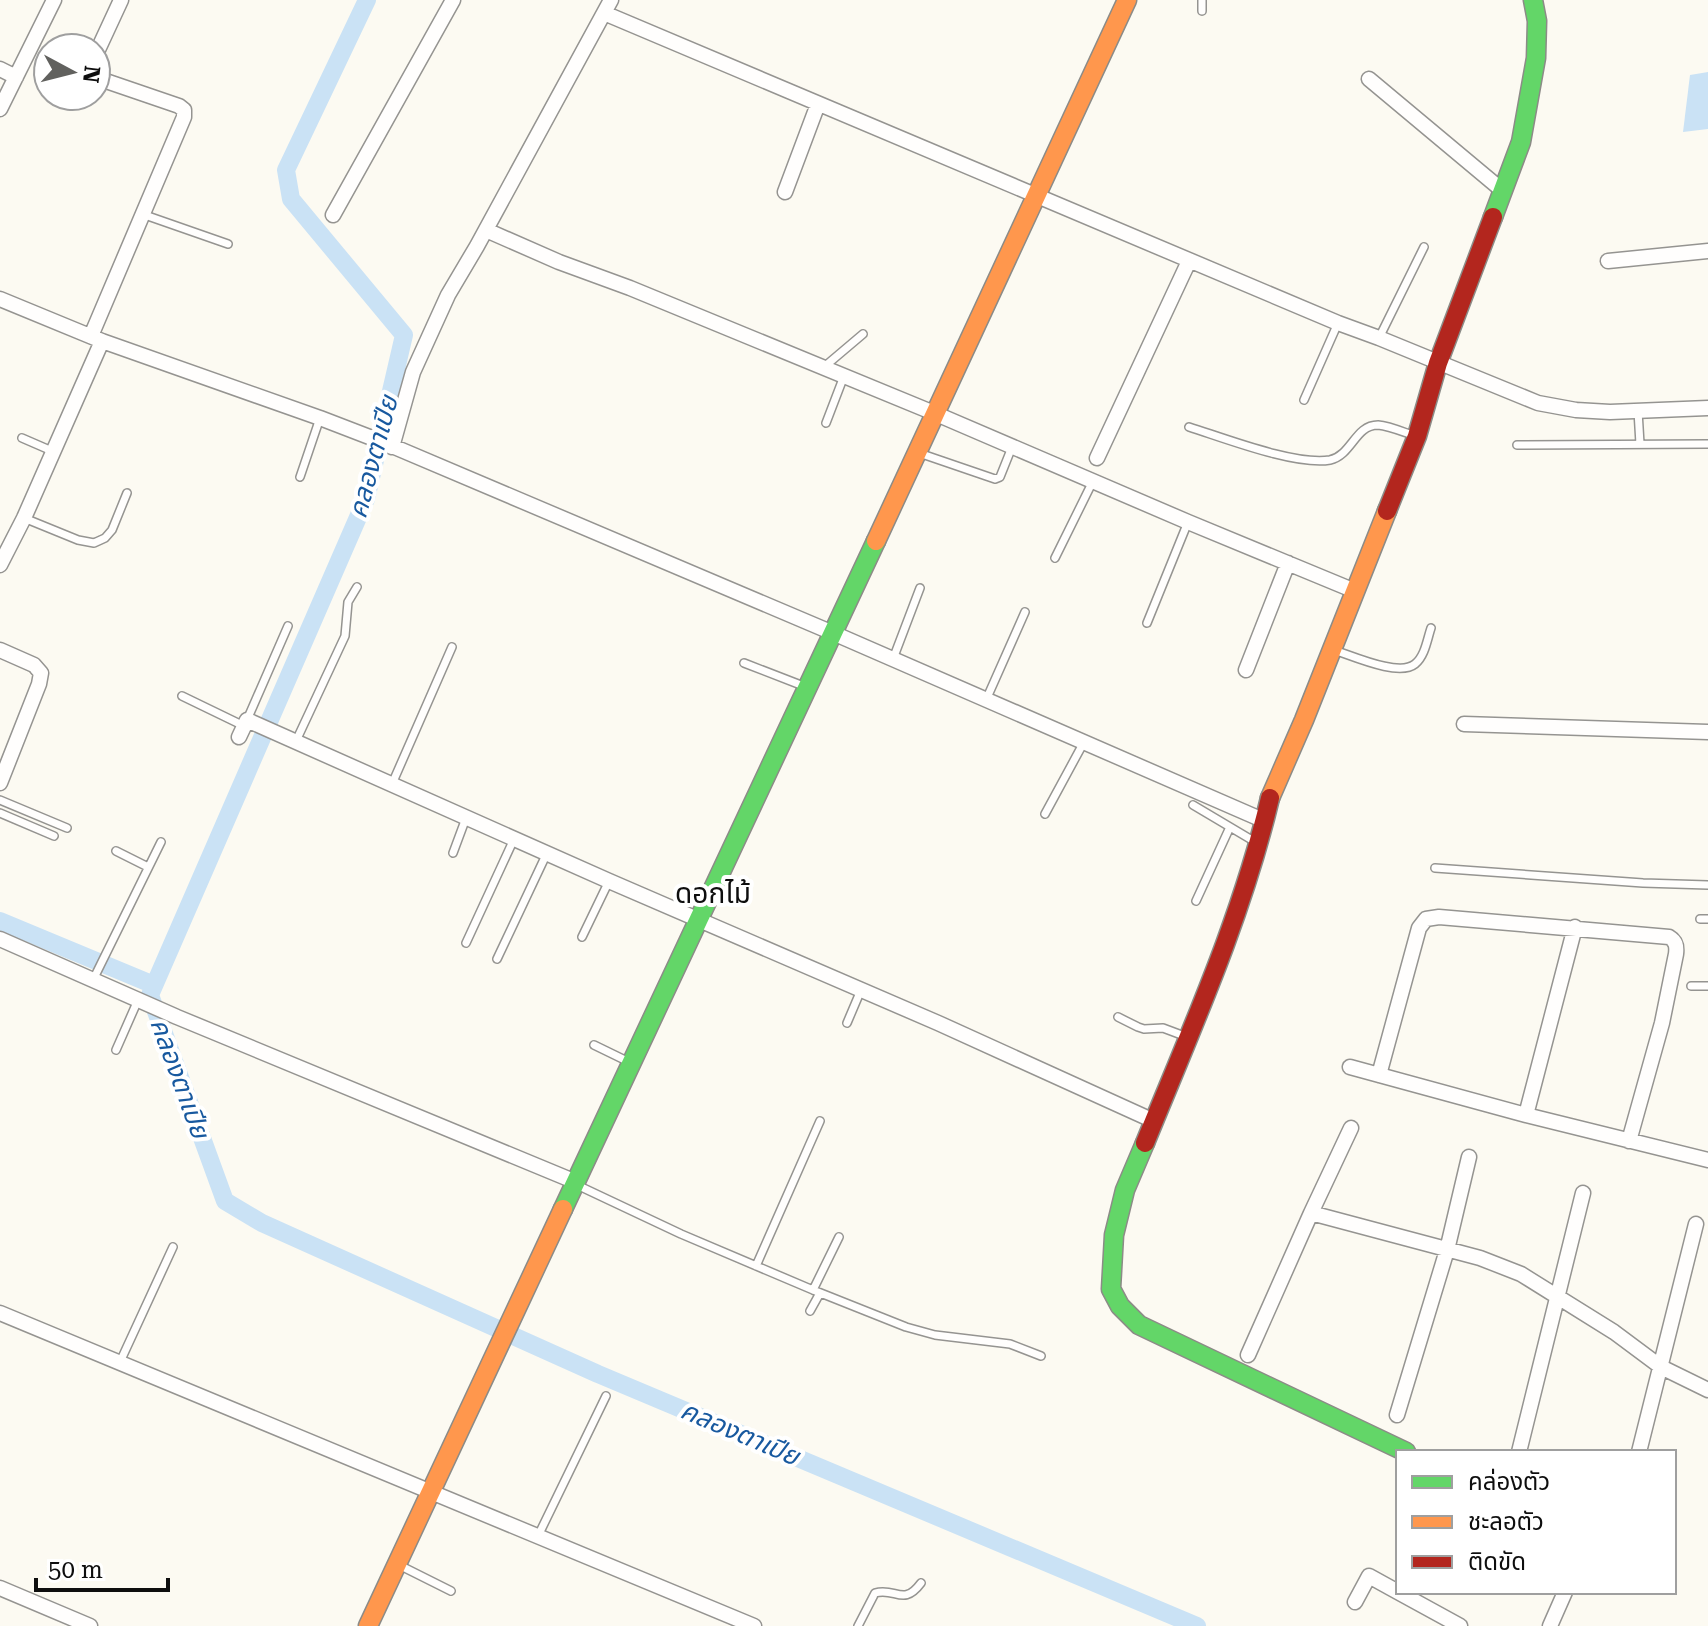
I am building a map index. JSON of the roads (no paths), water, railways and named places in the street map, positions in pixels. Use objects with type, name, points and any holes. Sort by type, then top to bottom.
[{"type":"street","points":[[0,109],[54,0]]},
{"type":"street","points":[[106,32],[121,0]]},
{"type":"street","points":[[333,215],[453,0]]},
{"type":"street","points":[[368,1626],[1127,0]]},
{"type":"street","points":[[1402,1450],[1139,1325],[1120,1306],[1111,1289],[1114,1235],[1125,1190],[1189,1038],[1259,844],[1270,797],[1417,436],[1438,363],[1521,142],[1536,58],[1537,21],[1533,0]]},
{"type":"street","points":[[389,445],[413,372],[448,295],[608,4],[818,104],[1338,323],[1538,403],[1610,412],[1708,408]]},
{"type":"street","points":[[0,69],[16,77]]},
{"type":"street","points":[[1369,79],[1503,191]]},
{"type":"street","points":[[0,565],[52,451],[142,214],[184,117],[184,110],[179,106],[112,83]]},
{"type":"street","points":[[785,192],[818,104]]},
{"type":"street","points":[[486,230],[934,413],[1355,591]]},
{"type":"street","points":[[1608,261],[1708,251]]},
{"type":"street","points":[[1097,458],[1189,261]]},
{"type":"street","points":[[0,299],[97,338],[389,445],[1265,821]]},
{"type":"street","points":[[1246,670],[1288,563]]},
{"type":"street","points":[[0,650],[34,665],[41,673],[0,783]]},
{"type":"street","points":[[1464,724],[1708,732]]},
{"type":"street","points":[[246,727],[296,743],[1154,1121]]},
{"type":"street","points":[[1379,1075],[1419,928],[1426,919],[1439,917],[1575,927],[1669,937],[1676,946],[1662,1023],[1629,1141]]},
{"type":"street","points":[[1526,1115],[1575,927]]},
{"type":"street","points":[[0,939],[95,975],[138,1000],[177,1017],[575,1183]]},
{"type":"street","points":[[1350,1067],[1708,1160]]},
{"type":"street","points":[[1248,1355],[1351,1128]]},
{"type":"street","points":[[1397,1415],[1447,1250],[1469,1157]]},
{"type":"street","points":[[1519,1450],[1583,1193]]},
{"type":"street","points":[[1311,1213],[1480,1258],[1521,1274],[1614,1332],[1661,1367],[1708,1390]]},
{"type":"street","points":[[1640,1450],[1696,1224]]},
{"type":"street","points":[[0,1313],[754,1626]]},
{"type":"street","points":[[1355,1602],[1369,1576],[1396,1591]]},
{"type":"street","points":[[0,1588],[90,1626]]},
{"type":"street","points":[[1402,1594],[1460,1626]]},
{"type":"street","points":[[1550,1626],[1564,1594]]},
{"type":"lane","points":[[1202,0],[1202,11]]},
{"type":"lane","points":[[142,214],[228,244]]},
{"type":"lane","points":[[1379,338],[1424,247]]},
{"type":"lane","points":[[1304,400],[1338,323]]},
{"type":"lane","points":[[822,368],[863,334]]},
{"type":"lane","points":[[826,423],[844,376]]},
{"type":"lane","points":[[1638,411],[1640,444]]},
{"type":"lane","points":[[300,477],[323,420]]},
{"type":"lane","points":[[1189,427],[1266,452],[1325,461],[1346,452],[1355,437],[1368,426],[1382,425],[1417,436]]},
{"type":"lane","points":[[22,438],[52,451]]},
{"type":"lane","points":[[1517,445],[1708,444]]},
{"type":"lane","points":[[917,453],[995,479],[1000,477],[1012,447]]},
{"type":"lane","points":[[1055,558],[1093,481]]},
{"type":"lane","points":[[24,518],[78,540],[94,543],[112,530],[127,493]]},
{"type":"lane","points":[[1147,623],[1188,522]]},
{"type":"lane","points":[[296,743],[345,636],[348,602],[357,587]]},
{"type":"lane","points":[[893,659],[920,588]]},
{"type":"lane","points":[[986,700],[1025,612]]},
{"type":"lane","points":[[182,696],[246,727],[288,626]]},
{"type":"lane","points":[[1332,649],[1394,669],[1406,669],[1415,665],[1422,656],[1431,628]]},
{"type":"lane","points":[[391,785],[452,647]]},
{"type":"lane","points":[[744,663],[808,688]]},
{"type":"lane","points":[[1045,814],[1084,742]]},
{"type":"lane","points":[[0,800],[67,828]]},
{"type":"lane","points":[[1193,805],[1259,844]]},
{"type":"lane","points":[[0,813],[54,836]]},
{"type":"lane","points":[[453,853],[466,818]]},
{"type":"lane","points":[[1196,901],[1230,827]]},
{"type":"lane","points":[[466,943],[514,839]]},
{"type":"lane","points":[[95,975],[161,842]]},
{"type":"lane","points":[[116,851],[148,867]]},
{"type":"lane","points":[[497,959],[547,853]]},
{"type":"lane","points":[[1435,868],[1708,885]]},
{"type":"lane","points":[[582,937],[609,881]]},
{"type":"lane","points":[[1691,986],[1708,986]]},
{"type":"lane","points":[[847,1023],[861,990]]},
{"type":"lane","points":[[116,1050],[138,1000]]},
{"type":"lane","points":[[1118,1017],[1144,1029],[1163,1028],[1189,1038]]},
{"type":"lane","points":[[594,1045],[631,1063]]},
{"type":"lane","points":[[756,1266],[820,1121]]},
{"type":"lane","points":[[575,1183],[681,1234],[906,1327],[935,1335],[1010,1344],[1041,1356]]},
{"type":"lane","points":[[810,1311],[839,1237]]},
{"type":"lane","points":[[120,1362],[173,1247]]},
{"type":"lane","points":[[538,1536],[606,1396]]},
{"type":"lane","points":[[397,1564],[451,1591]]},
{"type":"lane","points":[[858,1626],[875,1593],[885,1591],[907,1596],[921,1583]]},
{"type":"water","points":[[1708,72],[1708,129],[1683,132],[1690,75]]},
{"type":"waterway","name":"คลองตาเปีย","points":[[367,0],[286,170],[291,199],[404,335],[366,499],[150,995],[225,1201],[262,1223],[598,1374],[1197,1626]]},
{"type":"waterway","points":[[0,921],[154,985]]},
{"type":"district","name":"ดอกไม้","points":[[713,893]]}]
